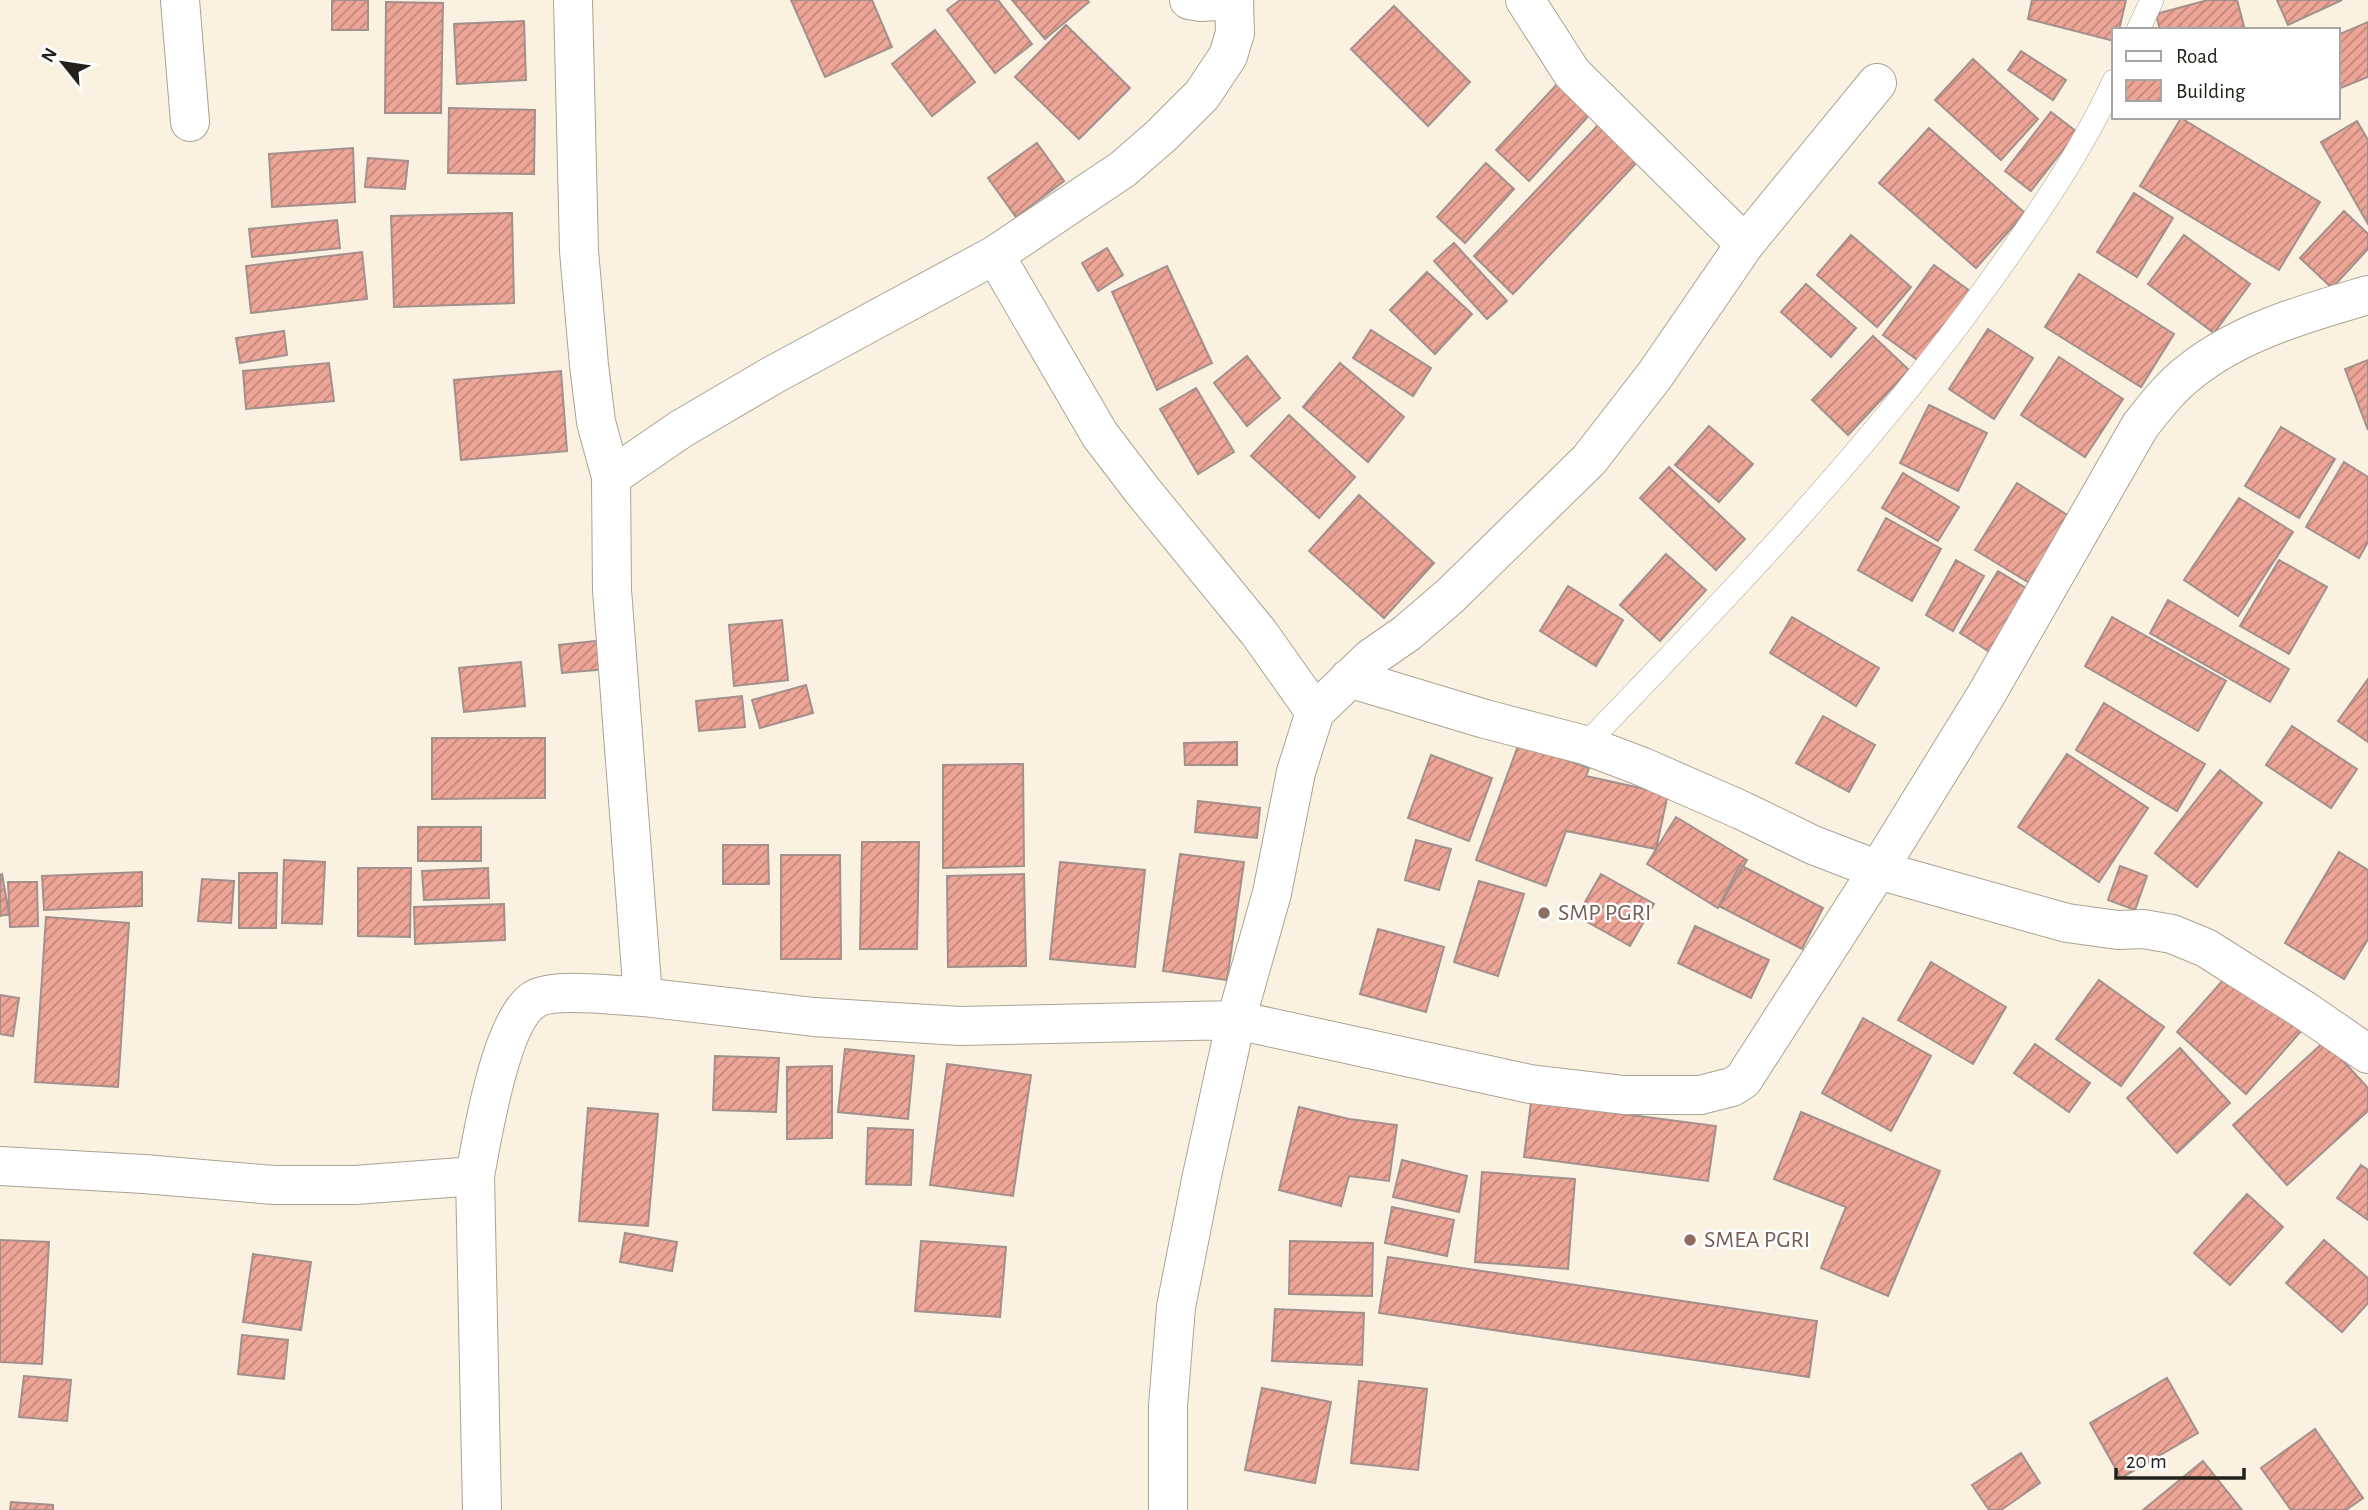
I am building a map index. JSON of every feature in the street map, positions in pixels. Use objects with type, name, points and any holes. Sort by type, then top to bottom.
[{"type":"street","points":[[180,0],[190,122]]},
{"type":"street","points":[[573,0],[579,251],[596,422],[611,477],[612,590],[643,997]]},
{"type":"street","points":[[611,477],[681,429],[750,388],[995,255],[1122,169],[1162,135],[1202,95],[1228,56],[1235,33],[1234,0],[1189,0]]},
{"type":"street","points":[[1525,0],[1572,73],[1745,244]]},
{"type":"street","points":[[1168,1510],[1168,1406],[1176,1307],[1200,1180],[1236,1020],[1272,893],[1296,772],[1315,712],[1349,678],[1450,596],[1589,460],[1655,375],[1745,244],[1877,83]]},
{"type":"street","points":[[995,255],[1101,435],[1142,490],[1259,633],[1315,712]]},
{"type":"street","points":[[482,1510],[475,1176],[484,1126],[509,1037],[521,1013],[536,999],[564,993],[643,997],[814,1017],[960,1026],[1236,1020],[1530,1084],[1624,1095],[1690,1096],[1732,1087],[1743,1080],[1878,870],[1986,695],[2140,426],[2160,401],[2188,372],[2218,351],[2258,332],[2368,295]]},
{"type":"street","points":[[1349,678],[1485,719],[1585,745],[1643,767],[1813,845],[1878,870],[2067,923],[2172,934],[2206,948],[2368,1054]]},
{"type":"street","points":[[0,1166],[274,1185],[355,1185],[475,1176]]},
{"type":"lane","points":[[2139,28],[2151,0]]},
{"type":"lane","points":[[1585,745],[1704,622],[1890,414],[2016,246],[2094,125],[2112,84]]},
{"type":"building","points":[[332,0],[368,0],[368,30],[332,30]]},
{"type":"building","points":[[791,0],[872,0],[892,47],[825,77]]},
{"type":"building","points":[[960,0],[998,0],[1032,44],[995,73],[947,10]]},
{"type":"building","points":[[1012,0],[1087,0],[1089,2],[1045,39]]},
{"type":"building","points":[[2032,0],[2126,0],[2119,28],[2112,28],[2112,40],[2028,19]]},
{"type":"building","points":[[2208,0],[2237,0],[2244,28],[2160,28],[2156,14]]},
{"type":"building","points":[[2277,0],[2342,0],[2288,25]]},
{"type":"building","points":[[386,2],[443,3],[441,113],[385,113]]},
{"type":"building","points":[[1394,6],[1470,82],[1428,126],[1351,49]]},
{"type":"building","points":[[524,21],[526,80],[457,84],[454,24]]},
{"type":"building","points":[[2368,22],[2368,77],[2340,88],[2340,34]]},
{"type":"building","points":[[1066,25],[1130,88],[1079,139],[1015,77]]},
{"type":"building","points":[[935,30],[975,82],[932,116],[892,64]]},
{"type":"building","points":[[2021,51],[2066,80],[2053,100],[2008,70]]},
{"type":"building","points":[[1973,59],[2038,119],[2001,160],[1935,100]]},
{"type":"building","points":[[1560,81],[1593,111],[1529,181],[1496,150]]},
{"type":"building","points":[[449,108],[535,110],[534,174],[448,173]]},
{"type":"building","points":[[2051,112],[2077,132],[2031,191],[2005,171]]},
{"type":"building","points":[[2183,119],[2320,202],[2279,270],[2140,186]]},
{"type":"building","points":[[2357,121],[2368,140],[2368,224],[2321,142]]},
{"type":"building","points":[[1601,122],[1640,159],[1513,294],[1474,256]]},
{"type":"building","points":[[1929,128],[2025,213],[1976,268],[1879,183]]},
{"type":"building","points":[[1037,143],[1064,181],[1016,217],[988,178]]},
{"type":"building","points":[[353,148],[355,202],[272,207],[269,154]]},
{"type":"building","points":[[368,158],[408,161],[405,189],[365,187]]},
{"type":"building","points":[[1486,163],[1514,189],[1465,243],[1437,217]]},
{"type":"building","points":[[2134,193],[2173,218],[2137,277],[2097,252]]},
{"type":"building","points":[[2344,211],[2368,234],[2368,249],[2332,288],[2300,258]]},
{"type":"building","points":[[512,213],[514,303],[394,307],[391,216]]},
{"type":"building","points":[[337,220],[340,248],[252,257],[249,229]]},
{"type":"building","points":[[1851,235],[1911,287],[1877,327],[1817,275]]},
{"type":"building","points":[[2184,235],[2250,284],[2214,333],[2148,284]]},
{"type":"building","points":[[1454,243],[1507,301],[1487,319],[1434,261]]},
{"type":"building","points":[[1107,248],[1123,275],[1098,291],[1082,263]]},
{"type":"building","points":[[362,252],[367,299],[251,313],[246,266]]},
{"type":"building","points":[[1934,265],[1970,291],[1919,361],[1883,335]]},
{"type":"building","points":[[1167,266],[1212,363],[1157,390],[1112,292]]},
{"type":"building","points":[[1427,272],[1472,314],[1435,354],[1390,310]]},
{"type":"building","points":[[2079,274],[2174,334],[2141,387],[2045,327]]},
{"type":"building","points":[[1806,284],[1856,328],[1831,357],[1781,312]]},
{"type":"building","points":[[1988,329],[2033,358],[1994,419],[1949,389]]},
{"type":"building","points":[[1371,330],[1431,368],[1413,396],[1353,358]]},
{"type":"building","points":[[284,331],[287,355],[240,363],[236,338]]},
{"type":"building","points":[[1873,336],[1909,370],[1848,435],[1812,400]]},
{"type":"building","points":[[1247,356],[1280,398],[1247,426],[1214,383]]},
{"type":"building","points":[[2059,357],[2123,399],[2085,457],[2021,415]]},
{"type":"building","points":[[2368,360],[2368,430],[2345,369]]},
{"type":"building","points":[[329,363],[334,401],[246,409],[243,371]]},
{"type":"building","points":[[1340,363],[1404,417],[1368,462],[1303,407]]},
{"type":"building","points":[[561,371],[567,451],[461,460],[454,380]]},
{"type":"building","points":[[1196,388],[1234,452],[1198,474],[1160,409]]},
{"type":"building","points":[[1929,405],[1987,433],[1958,491],[1900,463]]},
{"type":"building","points":[[1289,415],[1355,477],[1319,518],[1251,456]]},
{"type":"building","points":[[1709,426],[1753,464],[1719,502],[1675,465]]},
{"type":"building","points":[[2281,427],[2335,459],[2299,518],[2245,486]]},
{"type":"building","points":[[2344,462],[2368,477],[2368,542],[2359,558],[2306,527]]},
{"type":"building","points":[[1669,467],[1745,539],[1716,570],[1640,498]]},
{"type":"building","points":[[1903,473],[1959,507],[1938,541],[1882,508]]},
{"type":"building","points":[[2017,483],[2072,518],[2031,584],[1975,550]]},
{"type":"building","points":[[1359,495],[1434,563],[1384,618],[1309,551]]},
{"type":"building","points":[[2239,498],[2293,532],[2238,616],[2184,580]]},
{"type":"building","points":[[1886,518],[1941,549],[1912,601],[1858,570]]},
{"type":"building","points":[[1666,554],[1706,590],[1660,641],[1620,605]]},
{"type":"building","points":[[1956,560],[1984,576],[1953,631],[1926,615]]},
{"type":"building","points":[[2279,560],[2327,587],[2289,654],[2240,626]]},
{"type":"building","points":[[1998,571],[2034,593],[1996,656],[1960,633]]},
{"type":"building","points":[[1568,586],[1623,620],[1596,666],[1540,631]]},
{"type":"building","points":[[2168,600],[2289,669],[2270,702],[2150,633]]},
{"type":"building","points":[[1792,617],[1879,668],[1856,706],[1770,653]]},
{"type":"building","points":[[2112,617],[2226,681],[2198,731],[2085,666]]},
{"type":"building","points":[[782,620],[788,680],[734,686],[729,625]]},
{"type":"building","points":[[604,640],[607,669],[562,673],[559,645]]},
{"type":"building","points":[[521,662],[525,706],[464,712],[459,668]]},
{"type":"building","points":[[2368,679],[2368,742],[2338,721]]},
{"type":"building","points":[[806,685],[813,713],[760,728],[752,700]]},
{"type":"building","points":[[742,696],[745,727],[699,731],[696,701]]},
{"type":"building","points":[[2104,703],[2205,764],[2177,811],[2076,750]]},
{"type":"building","points":[[1823,716],[1875,745],[1849,792],[1796,763]]},
{"type":"building","points":[[2292,726],[2357,769],[2331,808],[2266,765]]},
{"type":"building","points":[[432,738],[545,738],[545,798],[432,799]]},
{"type":"building","points":[[1237,742],[1237,765],[1185,765],[1184,743]]},
{"type":"building","points":[[1519,743],[1589,768],[1586,776],[1668,794],[1656,849],[1566,831],[1546,886],[1476,860]]},
{"type":"building","points":[[2067,754],[2148,808],[2099,882],[2018,827]]},
{"type":"building","points":[[1431,755],[1492,778],[1469,841],[1408,818]]},
{"type":"building","points":[[1023,764],[1024,866],[943,868],[943,765]]},
{"type":"building","points":[[2220,770],[2262,803],[2197,887],[2155,853]]},
{"type":"building","points":[[1198,801],[1260,808],[1257,838],[1195,832]]},
{"type":"building","points":[[1676,817],[1747,860],[1718,908],[1647,864]]},
{"type":"building","points":[[418,827],[481,827],[481,861],[418,861]]},
{"type":"building","points":[[1416,840],[1451,849],[1439,890],[1405,880]]},
{"type":"building","points":[[862,842],[919,842],[917,949],[860,949]]},
{"type":"building","points":[[723,845],[768,845],[769,884],[723,884]]},
{"type":"building","points":[[2339,852],[2368,870],[2368,939],[2344,979],[2285,943]]},
{"type":"building","points":[[1180,854],[1244,862],[1227,980],[1163,971]]},
{"type":"building","points":[[781,855],[840,855],[841,959],[781,959]]},
{"type":"building","points":[[284,860],[325,862],[322,924],[282,923]]},
{"type":"building","points":[[1060,862],[1145,870],[1135,967],[1050,959]]},
{"type":"building","points":[[1740,865],[1823,908],[1802,949],[1719,906]]},
{"type":"building","points":[[2120,866],[2147,876],[2135,910],[2108,900]]},
{"type":"building","points":[[358,868],[411,868],[410,937],[358,936]]},
{"type":"building","points":[[488,868],[489,898],[424,900],[422,871]]},
{"type":"building","points":[[142,872],[142,906],[44,910],[42,876]]},
{"type":"building","points":[[239,873],[277,873],[276,928],[239,928]]},
{"type":"building","points":[[2,874],[9,914],[0,916],[0,875]]},
{"type":"building","points":[[1024,874],[1026,966],[948,967],[947,876]]},
{"type":"building","points":[[1601,874],[1654,904],[1630,946],[1577,916]]},
{"type":"building","points":[[202,879],[234,881],[231,923],[198,921]]},
{"type":"building","points":[[1479,881],[1524,894],[1498,976],[1454,962]]},
{"type":"building","points":[[8,882],[37,882],[38,926],[10,927]]},
{"type":"building","points":[[504,904],[505,940],[415,944],[414,907]]},
{"type":"building","points":[[46,917],[129,923],[118,1087],[35,1082]]},
{"type":"building","points":[[1695,926],[1769,960],[1751,998],[1678,963]]},
{"type":"building","points":[[1378,929],[1444,947],[1426,1012],[1360,994]]},
{"type":"building","points":[[1931,962],[2006,1007],[1973,1064],[1898,1020]]},
{"type":"building","points":[[2233,969],[2302,1030],[2246,1094],[2177,1032]]},
{"type":"building","points":[[2099,980],[2164,1027],[2121,1086],[2056,1039]]},
{"type":"building","points":[[0,995],[19,998],[13,1036],[0,1034]]},
{"type":"building","points":[[1863,1018],[1931,1056],[1891,1131],[1822,1093]]},
{"type":"building","points":[[2325,1041],[2368,1088],[2368,1111],[2287,1185],[2233,1125]]},
{"type":"building","points":[[2035,1044],[2090,1083],[2069,1112],[2014,1073]]},
{"type":"building","points":[[2180,1048],[2230,1103],[2177,1153],[2127,1098]]},
{"type":"building","points":[[845,1049],[914,1056],[908,1119],[838,1112]]},
{"type":"building","points":[[715,1056],[779,1058],[776,1112],[713,1110]]},
{"type":"building","points":[[947,1064],[1031,1075],[1013,1196],[930,1185]]},
{"type":"building","points":[[832,1066],[832,1138],[787,1139],[787,1067]]},
{"type":"building","points":[[1531,1102],[1716,1126],[1708,1181],[1524,1157]]},
{"type":"building","points":[[1299,1107],[1349,1119],[1397,1125],[1389,1181],[1349,1176],[1341,1206],[1279,1190]]},
{"type":"building","points":[[588,1108],[658,1114],[648,1226],[579,1221]]},
{"type":"building","points":[[1801,1112],[1940,1171],[1888,1296],[1821,1268],[1846,1207],[1774,1179]]},
{"type":"building","points":[[868,1128],[913,1130],[911,1185],[866,1184]]},
{"type":"building","points":[[1402,1160],[1467,1176],[1459,1212],[1393,1197]]},
{"type":"building","points":[[2361,1165],[2368,1170],[2368,1220],[2337,1198]]},
{"type":"building","points":[[1482,1172],[1575,1179],[1568,1269],[1475,1262]]},
{"type":"building","points":[[2247,1194],[2283,1227],[2230,1285],[2194,1253]]},
{"type":"building","points":[[1392,1207],[1454,1220],[1447,1256],[1385,1243]]},
{"type":"building","points":[[625,1233],[677,1242],[672,1271],[620,1262]]},
{"type":"building","points":[[0,1240],[49,1242],[42,1364],[0,1362]]},
{"type":"building","points":[[2324,1240],[2368,1278],[2368,1303],[2342,1332],[2286,1283]]},
{"type":"building","points":[[921,1241],[1006,1247],[1000,1317],[915,1311]]},
{"type":"building","points":[[1290,1241],[1373,1243],[1372,1296],[1289,1294]]},
{"type":"building","points":[[253,1254],[311,1262],[301,1330],[243,1322]]},
{"type":"building","points":[[1388,1257],[1817,1321],[1809,1377],[1379,1313]]},
{"type":"building","points":[[1275,1309],[1364,1313],[1362,1365],[1272,1361]]},
{"type":"building","points":[[242,1335],[288,1340],[284,1379],[238,1374]]},
{"type":"building","points":[[24,1376],[71,1380],[67,1421],[19,1417]]},
{"type":"building","points":[[2167,1378],[2198,1433],[2121,1478],[2090,1423]]},
{"type":"building","points":[[1359,1381],[1427,1389],[1418,1470],[1351,1463]]},
{"type":"building","points":[[1262,1388],[1331,1402],[1315,1483],[1245,1470]]},
{"type":"building","points":[[2315,1429],[2363,1498],[2346,1510],[2291,1510],[2261,1468]]},
{"type":"building","points":[[2021,1453],[2040,1483],[2001,1510],[1989,1510],[1972,1485]]},
{"type":"building","points":[[2203,1461],[2242,1510],[2143,1510]]},
{"type":"building","points":[[11,1502],[53,1505],[53,1510],[10,1510]]},
{"type":"place","name":"SMP PGRI","points":[[1544,913]]},
{"type":"place","name":"SMEA PGRI","points":[[1690,1240]]}]
